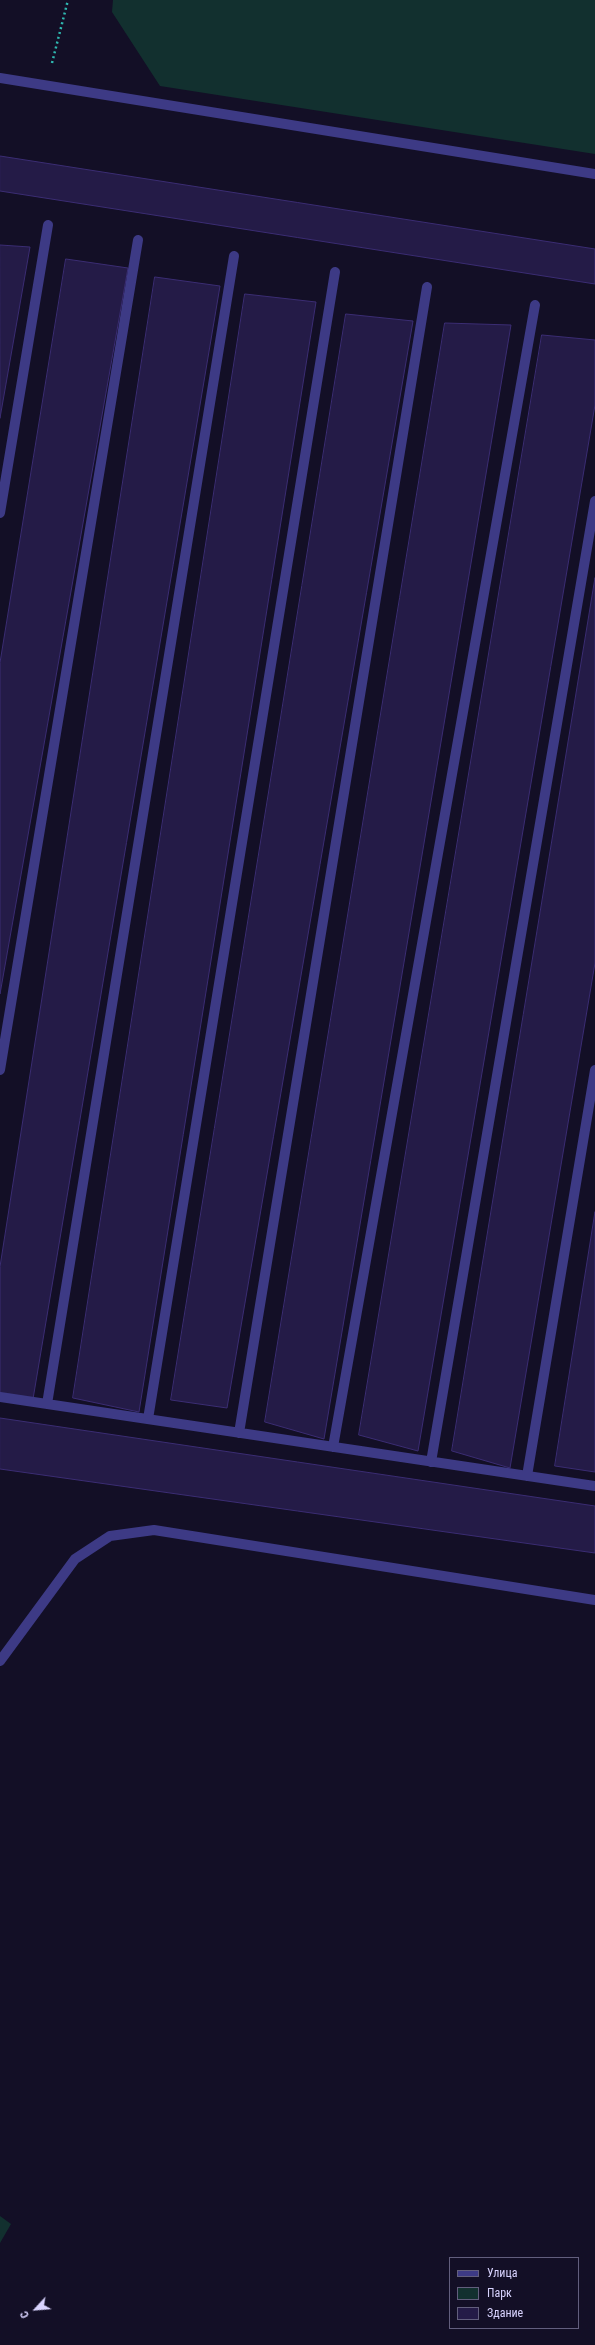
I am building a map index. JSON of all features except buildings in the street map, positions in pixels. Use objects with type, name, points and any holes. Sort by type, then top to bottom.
[{"type":"street","points":[[0,78],[595,174]]},
{"type":"street","points":[[0,514],[48,225]]},
{"type":"street","points":[[0,1070],[138,240]]},
{"type":"street","points":[[47,1404],[234,256]]},
{"type":"street","points":[[148,1419],[335,272]]},
{"type":"street","points":[[239,1433],[428,287]]},
{"type":"street","points":[[333,1447],[535,305]]},
{"type":"street","points":[[431,1462],[595,501]]},
{"type":"street","points":[[527,1476],[595,1070]]},
{"type":"street","points":[[0,1397],[595,1486]]},
{"type":"street","points":[[0,1661],[75,1559],[110,1536],[154,1530],[595,1600]]},
{"type":"path","points":[[54,53],[68,0]]},
{"type":"green space","points":[[113,0],[595,0],[595,154],[160,86],[112,12]]},
{"type":"green space","points":[[0,2216],[11,2224],[0,2243]]}]
